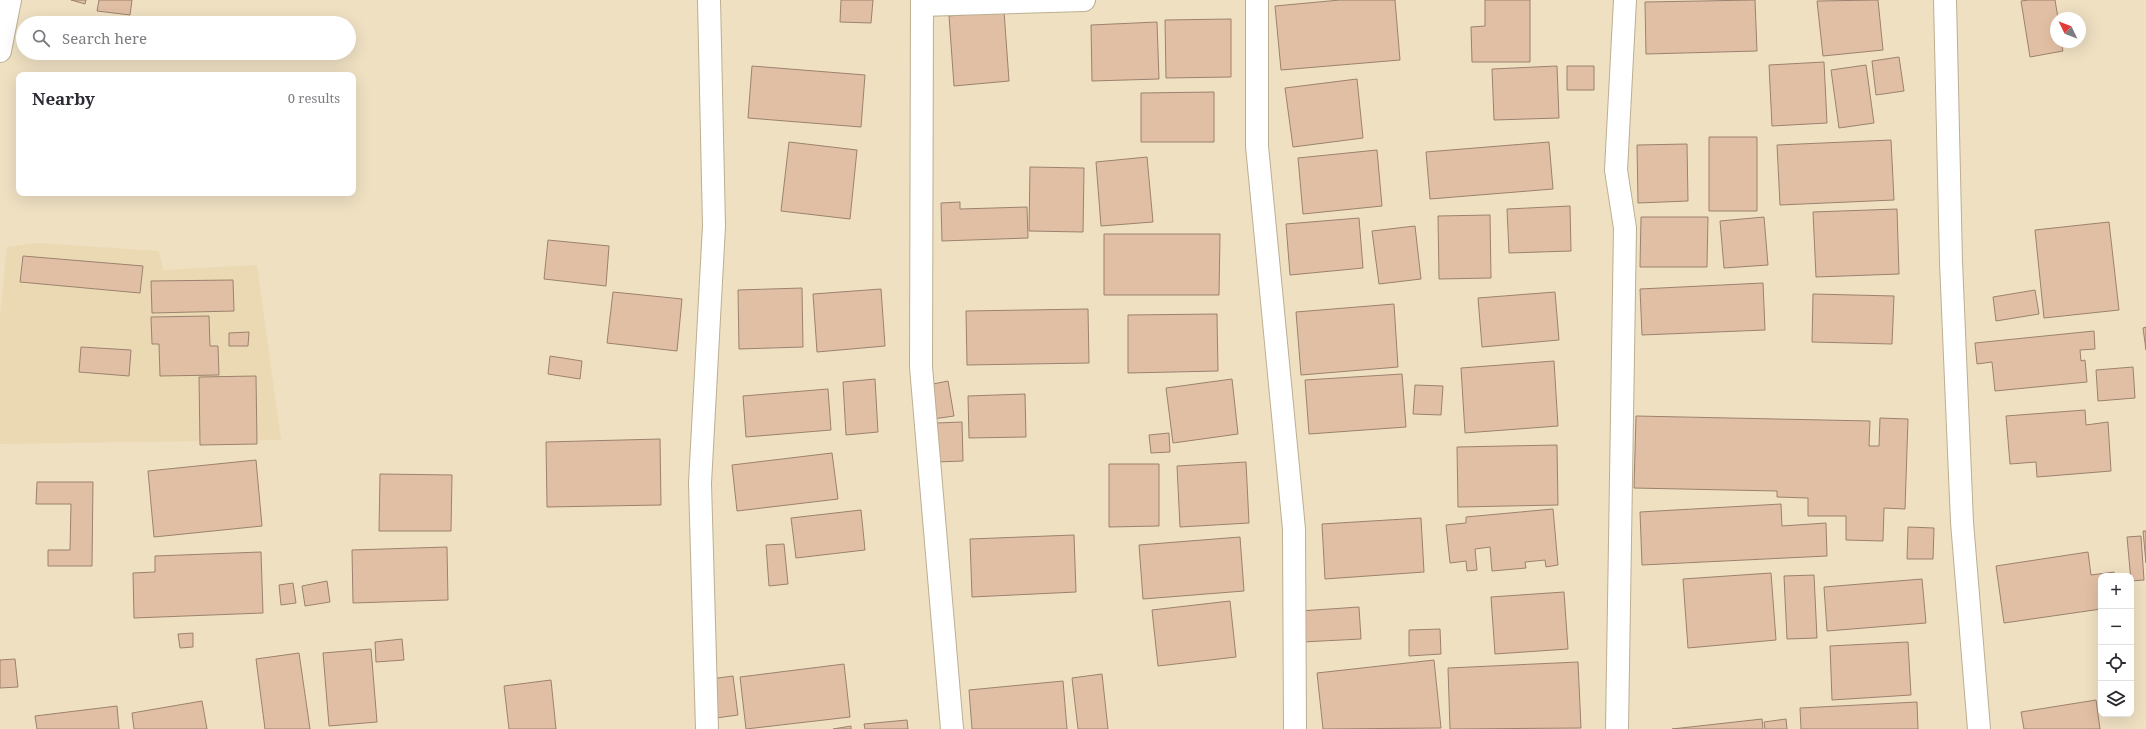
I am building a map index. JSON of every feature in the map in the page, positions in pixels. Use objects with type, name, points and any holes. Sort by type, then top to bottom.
[{"type":"main road","points":[[0,51],[10,0]]},
{"type":"main road","points":[[707,729],[700,483],[714,226],[709,0]]},
{"type":"main road","points":[[952,729],[921,367],[922,2],[1084,0]]},
{"type":"main road","points":[[1257,0],[1257,146],[1294,529],[1295,729]]},
{"type":"main road","points":[[1617,729],[1625,228],[1616,170],[1625,0]]},
{"type":"main road","points":[[1945,0],[1951,262],[1962,522],[1979,729]]},
{"type":"shaded area","points":[[38,243],[159,251],[163,270],[257,265],[281,440],[0,444],[0,315],[7,247]]},
{"type":"building","points":[[71,0],[86,0],[85,4]]},
{"type":"building","points":[[99,0],[132,0],[130,15],[97,11]]},
{"type":"building","points":[[841,0],[873,0],[871,23],[840,22]]},
{"type":"building","points":[[1340,0],[1395,0],[1400,60],[1281,70],[1275,6]]},
{"type":"building","points":[[1485,0],[1530,0],[1530,62],[1472,62],[1471,27],[1485,26]]},
{"type":"building","points":[[1755,0],[1757,51],[1646,54],[1645,2]]},
{"type":"building","points":[[1878,0],[1883,50],[1823,56],[1817,1]]},
{"type":"building","points":[[2055,0],[2057,12],[2050,12],[2050,48],[2062,48],[2063,51],[2030,57],[2021,1]]},
{"type":"building","points":[[1004,11],[1009,81],[954,86],[949,16]]},
{"type":"building","points":[[1231,19],[1231,77],[1166,78],[1165,20]]},
{"type":"building","points":[[1157,22],[1159,79],[1092,81],[1091,25]]},
{"type":"building","points":[[1899,57],[1904,91],[1876,95],[1872,61]]},
{"type":"building","points":[[1824,62],[1827,123],[1772,126],[1769,65]]},
{"type":"building","points":[[1866,65],[1874,123],[1839,128],[1831,70]]},
{"type":"building","points":[[752,66],[865,75],[861,127],[748,118]]},
{"type":"building","points":[[1557,66],[1559,118],[1494,120],[1492,69]]},
{"type":"building","points":[[1567,66],[1594,66],[1594,90],[1567,90]]},
{"type":"building","points":[[1357,79],[1363,138],[1293,147],[1285,88]]},
{"type":"building","points":[[1214,92],[1214,142],[1141,142],[1141,93]]},
{"type":"building","points":[[1709,137],[1757,137],[1757,211],[1709,211]]},
{"type":"building","points":[[1891,140],[1894,200],[1780,205],[1777,145]]},
{"type":"building","points":[[789,142],[857,150],[850,219],[781,211]]},
{"type":"building","points":[[1549,142],[1553,189],[1430,199],[1426,152]]},
{"type":"building","points":[[1687,144],[1688,201],[1638,203],[1637,145]]},
{"type":"building","points":[[1377,150],[1382,206],[1303,214],[1298,158]]},
{"type":"building","points":[[1147,157],[1153,222],[1101,226],[1096,162]]},
{"type":"building","points":[[1030,167],[1084,168],[1083,232],[1029,231]]},
{"type":"building","points":[[960,202],[960,209],[1027,207],[1028,238],[942,241],[941,203]]},
{"type":"building","points":[[1570,206],[1571,251],[1509,253],[1507,209]]},
{"type":"building","points":[[1897,209],[1899,274],[1816,277],[1813,212]]},
{"type":"building","points":[[1490,215],[1491,278],[1439,279],[1438,216]]},
{"type":"building","points":[[1641,217],[1708,217],[1707,267],[1640,267]]},
{"type":"building","points":[[1764,217],[1768,265],[1724,268],[1720,221]]},
{"type":"building","points":[[1359,218],[1363,268],[1290,275],[1286,224]]},
{"type":"building","points":[[2109,222],[2119,310],[2044,318],[2035,230]]},
{"type":"building","points":[[1415,226],[1421,279],[1379,284],[1372,231]]},
{"type":"building","points":[[1104,234],[1220,234],[1219,295],[1104,295]]},
{"type":"building","points":[[548,240],[609,246],[606,286],[544,279]]},
{"type":"building","points":[[23,256],[143,266],[140,293],[20,282]]},
{"type":"building","points":[[233,280],[234,311],[152,313],[151,281]]},
{"type":"building","points":[[1763,283],[1765,330],[1642,335],[1640,289]]},
{"type":"building","points":[[802,288],[803,347],[739,349],[738,290]]},
{"type":"building","points":[[881,289],[885,346],[817,352],[813,294]]},
{"type":"building","points":[[2035,290],[2039,314],[1996,321],[1993,297]]},
{"type":"building","points":[[613,292],[682,299],[677,351],[607,343]]},
{"type":"building","points":[[1555,292],[1559,340],[1482,347],[1478,298]]},
{"type":"building","points":[[1813,294],[1894,296],[1892,344],[1812,342]]},
{"type":"building","points":[[1394,304],[1398,367],[1301,375],[1296,312]]},
{"type":"building","points":[[1088,309],[1089,363],[967,365],[966,311]]},
{"type":"building","points":[[1217,314],[1218,371],[1128,373],[1128,315]]},
{"type":"building","points":[[209,316],[210,346],[218,346],[219,375],[160,376],[159,344],[152,344],[151,317]]},
{"type":"building","points":[[2146,327],[2146,350],[2143,328]]},
{"type":"building","points":[[2094,331],[2095,349],[2080,350],[2081,361],[2085,360],[2087,382],[1995,391],[1992,362],[1977,364],[1975,343]]},
{"type":"building","points":[[249,332],[248,346],[229,346],[229,333]]},
{"type":"building","points":[[81,347],[131,350],[129,376],[79,372]]},
{"type":"building","points":[[550,356],[582,361],[580,379],[548,374]]},
{"type":"building","points":[[1554,361],[1558,426],[1465,433],[1461,368]]},
{"type":"building","points":[[2133,367],[2135,398],[2098,401],[2096,370]]},
{"type":"building","points":[[1402,374],[1406,427],[1309,434],[1305,380]]},
{"type":"building","points":[[256,376],[257,444],[200,445],[199,377]]},
{"type":"building","points":[[875,379],[878,432],[846,435],[843,382]]},
{"type":"building","points":[[1232,379],[1238,434],[1173,443],[1166,388]]},
{"type":"building","points":[[948,381],[954,416],[933,419],[928,385]]},
{"type":"building","points":[[1415,385],[1443,386],[1441,415],[1413,414]]},
{"type":"building","points":[[828,389],[831,430],[746,437],[743,396]]},
{"type":"building","points":[[1025,394],[1026,437],[969,438],[968,396]]},
{"type":"building","points":[[2085,410],[2086,425],[2108,422],[2111,471],[2037,477],[2036,462],[2010,464],[2006,416]]},
{"type":"building","points":[[1636,416],[1870,421],[1869,446],[1879,446],[1880,418],[1908,419],[1905,509],[1884,508],[1883,541],[1846,540],[1846,516],[1808,516],[1808,498],[1777,497],[1777,491],[1634,488]]},
{"type":"building","points":[[962,422],[963,461],[937,462],[936,423]]},
{"type":"building","points":[[1169,433],[1170,452],[1151,453],[1149,435]]},
{"type":"building","points":[[660,439],[661,505],[547,507],[546,442]]},
{"type":"building","points":[[1557,445],[1558,505],[1458,507],[1457,447]]},
{"type":"building","points":[[832,453],[838,499],[737,511],[732,465]]},
{"type":"building","points":[[256,460],[262,526],[154,537],[148,471]]},
{"type":"building","points":[[1246,462],[1249,523],[1180,527],[1177,466]]},
{"type":"building","points":[[1109,464],[1159,464],[1159,526],[1109,527]]},
{"type":"building","points":[[380,474],[452,475],[451,531],[379,531]]},
{"type":"building","points":[[37,482],[93,482],[92,566],[48,566],[48,550],[70,550],[71,504],[36,504]]},
{"type":"building","points":[[1781,504],[1782,526],[1826,523],[1827,556],[1642,565],[1640,512]]},
{"type":"building","points":[[1553,509],[1558,565],[1546,567],[1545,560],[1525,562],[1526,568],[1492,571],[1490,547],[1475,549],[1477,570],[1467,571],[1466,561],[1450,563],[1446,525],[1466,523],[1466,517]]},
{"type":"building","points":[[861,510],[865,550],[796,558],[791,518]]},
{"type":"building","points":[[1421,518],[1424,572],[1325,579],[1322,524]]},
{"type":"building","points":[[1908,527],[1934,528],[1933,559],[1907,559]]},
{"type":"building","points":[[2143,531],[2146,531],[2146,563]]},
{"type":"building","points":[[1074,535],[1076,592],[972,597],[970,539]]},
{"type":"building","points":[[2141,536],[2144,580],[2134,581],[2134,573],[2130,573],[2127,537]]},
{"type":"building","points":[[1240,537],[1244,591],[1143,599],[1139,545]]},
{"type":"building","points":[[784,544],[788,584],[769,586],[766,545]]},
{"type":"building","points":[[447,547],[448,600],[353,603],[352,550]]},
{"type":"building","points":[[261,552],[263,613],[134,618],[133,573],[155,572],[155,556]]},
{"type":"building","points":[[2088,552],[2091,575],[2098,574],[2098,609],[2004,623],[1996,566]]},
{"type":"building","points":[[1771,573],[1776,640],[1688,648],[1683,579]]},
{"type":"building","points":[[1814,575],[1817,638],[1787,639],[1784,576]]},
{"type":"building","points":[[1922,579],[1926,623],[1827,631],[1824,587]]},
{"type":"building","points":[[327,581],[330,602],[305,606],[302,586]]},
{"type":"building","points":[[293,583],[296,603],[281,605],[279,585]]},
{"type":"building","points":[[1564,592],[1568,649],[1495,654],[1491,597]]},
{"type":"building","points":[[1230,601],[1236,657],[1158,666],[1152,610]]},
{"type":"building","points":[[1359,607],[1361,639],[1302,642],[1300,611]]},
{"type":"building","points":[[1440,629],[1441,654],[1409,656],[1409,630]]},
{"type":"building","points":[[193,633],[193,647],[180,648],[178,634]]},
{"type":"building","points":[[402,639],[404,660],[376,662],[375,642]]},
{"type":"building","points":[[1908,642],[1911,695],[1832,700],[1830,646]]},
{"type":"building","points":[[371,649],[377,722],[329,726],[323,653]]},
{"type":"building","points":[[299,653],[310,729],[265,729],[256,659]]},
{"type":"building","points":[[15,659],[18,687],[0,688],[0,660]]},
{"type":"building","points":[[1434,660],[1441,728],[1323,729],[1317,673]]},
{"type":"building","points":[[1578,662],[1581,728],[1450,729],[1448,668]]},
{"type":"building","points":[[844,664],[850,717],[746,729],[740,677]]},
{"type":"building","points":[[1102,674],[1108,729],[1078,729],[1072,678]]},
{"type":"building","points":[[733,676],[738,715],[716,718],[711,679]]},
{"type":"building","points":[[551,680],[556,729],[509,729],[504,686]]},
{"type":"building","points":[[1063,681],[1067,729],[972,729],[969,690]]},
{"type":"building","points":[[2096,700],[2100,729],[2024,729],[2021,712]]},
{"type":"building","points":[[202,701],[207,729],[134,729],[132,713]]},
{"type":"building","points":[[1917,702],[1918,729],[1801,729],[1800,708]]},
{"type":"building","points":[[117,706],[119,729],[37,729],[35,716]]},
{"type":"building","points":[[1762,719],[1763,729],[1672,729]]},
{"type":"building","points":[[1786,719],[1787,729],[1765,729],[1764,722]]},
{"type":"building","points":[[907,720],[908,729],[865,729],[864,724]]},
{"type":"building","points":[[851,726],[851,729],[833,729]]}]
